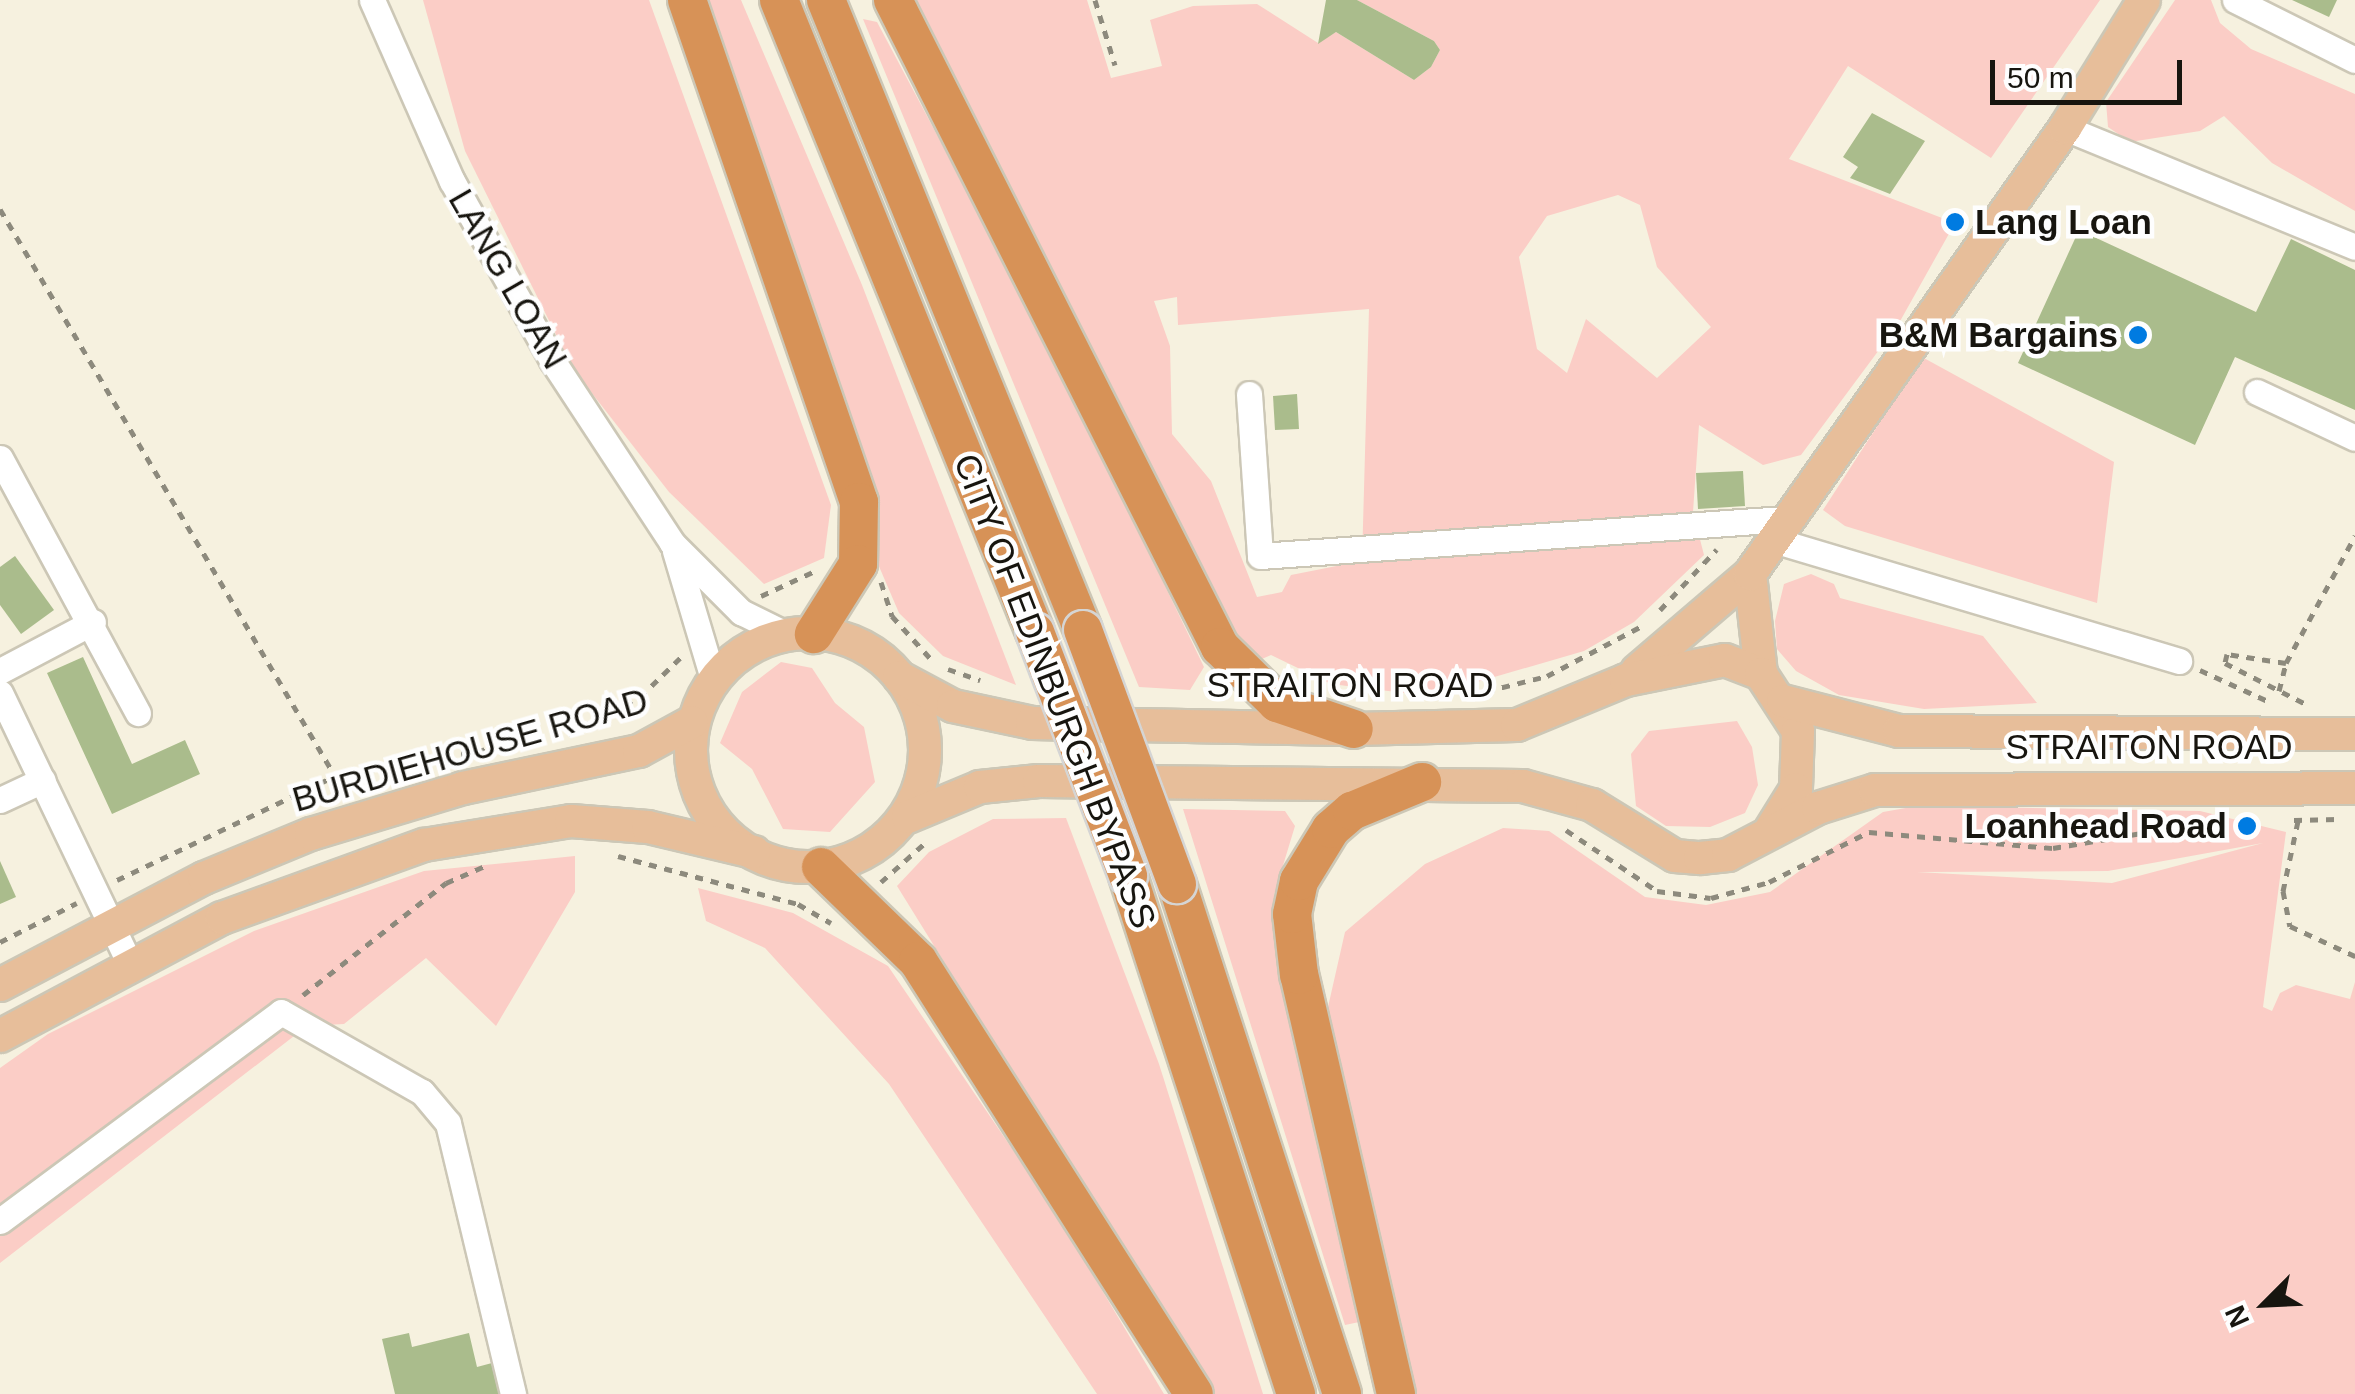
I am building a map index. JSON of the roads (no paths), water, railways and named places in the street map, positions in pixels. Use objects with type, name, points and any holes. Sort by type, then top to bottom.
[{"type":"highway","points":[[687,0],[859,502],[858,564],[801,634]]},
{"type":"highway","name":"CITY OF EDINBURGH BYPASS","points":[[779,0],[1035,632],[1128,876],[1296,1394]]},
{"type":"highway","name":"CITY OF EDINBURGH BYPASS","points":[[826,0],[1083,630],[1177,884],[1342,1394]]},
{"type":"highway","points":[[893,0],[1220,647],[1277,703],[1354,729]]},
{"type":"highway","points":[[1396,1394],[1299,975],[1292,914],[1299,881],[1332,830],[1352,811],[1422,782]]},
{"type":"highway","points":[[820,867],[918,961],[1194,1394]]},
{"type":"main road","points":[[1626,680],[1750,574],[1777,529],[2065,128],[2144,0]]},
{"type":"main road","points":[[1750,574],[1761,674],[1783,701],[1798,731],[1800,767],[1788,809],[1770,830]]},
{"type":"main road","points":[[0,1036],[128,962],[369,862],[525,824],[610,823],[820,867],[871,849],[908,817],[925,748],[899,677],[865,651],[801,634],[712,675],[692,722],[704,803],[754,852]]},
{"type":"main road","name":"STRAITON ROAD","points":[[899,677],[953,706],[1032,724],[1354,729],[1517,725],[1626,680],[1725,660],[1761,674]]},
{"type":"main road","name":"STRAITON ROAD","points":[[1783,701],[1899,731],[2355,734]]},
{"type":"main road","name":"BURDIEHOUSE ROAD","points":[[0,985],[110,924],[312,834],[463,788],[639,751],[692,722]]},
{"type":"main road","name":"STRAITON ROAD","points":[[908,817],[980,787],[1039,780],[1422,782],[1557,792],[1675,856],[1728,855],[1770,830],[1846,798],[1906,787],[2355,788]]},
{"type":"street","name":"LANG LOAN","points":[[372,0],[496,265],[672,543],[741,612],[801,634]]},
{"type":"street","points":[[2235,0],[2355,60]]},
{"type":"street","points":[[2262,16],[2279,13],[2355,46]]},
{"type":"street","points":[[2065,128],[2355,247]]},
{"type":"street","points":[[2258,392],[2355,438]]},
{"type":"street","points":[[1249,394],[1260,556],[1734,527],[1777,529],[2179,661]]},
{"type":"street","points":[[0,458],[93,622],[138,714]]},
{"type":"street","name":"LANG LOAN","points":[[672,543],[712,675]]},
{"type":"street","points":[[0,672],[93,622]]},
{"type":"street","points":[[0,693],[128,962]]},
{"type":"street","points":[[0,800],[43,780]]},
{"type":"street","points":[[0,1221],[282,1012],[422,1092],[448,1123],[513,1394]]},
{"type":"place","name":"Lang Loan","points":[[1955,222]]},
{"type":"place","name":"B&M Bargains","points":[[2138,335]]},
{"type":"place","name":"Loanhead Road","points":[[2247,826]]}]
